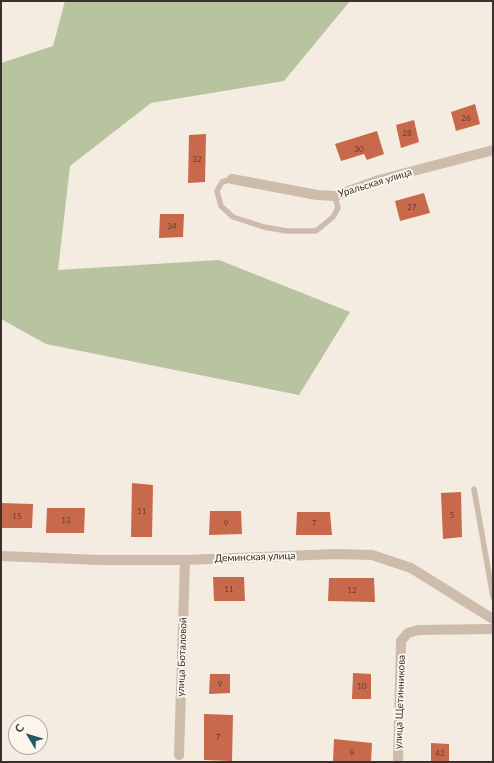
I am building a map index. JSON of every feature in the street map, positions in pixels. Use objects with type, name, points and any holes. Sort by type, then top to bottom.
[{"type":"street","name":"Уральская улица","points":[[232,179],[317,195],[335,196],[379,180],[493,150]]},
{"type":"street","name":"Деминская улица","points":[[1,556],[99,560],[185,560],[336,554],[372,555],[411,568],[493,619]]},
{"type":"street","name":"улица Боталовой","points":[[179,755],[185,560]]},
{"type":"street","name":"улица Щетинникова","points":[[398,762],[402,642],[408,633],[418,630],[493,629]]},
{"type":"lane","points":[[232,179],[222,182],[217,191],[221,206],[233,218],[264,228],[286,231],[316,231],[332,217],[338,208],[335,196]]},
{"type":"lane","points":[[474,489],[493,597]]},
{"type":"green space","points":[[65,1],[350,1],[284,81],[151,103],[70,166],[58,270],[219,260],[350,312],[299,395],[46,344],[1,319],[1,63],[53,46]]},
{"type":"building","points":[[475,104],[480,124],[456,131],[451,112]]},
{"type":"building","points":[[414,120],[419,142],[401,148],[396,125]]},
{"type":"building","points":[[377,131],[384,154],[367,160],[364,154],[341,161],[335,144]]},
{"type":"building","points":[[206,134],[205,182],[188,183],[189,135]]},
{"type":"building","points":[[424,193],[430,213],[400,221],[395,201]]},
{"type":"building","points":[[160,214],[184,214],[183,237],[159,238]]},
{"type":"building","points":[[132,483],[153,485],[152,537],[131,537]]},
{"type":"building","points":[[461,492],[462,537],[443,539],[441,493]]},
{"type":"building","points":[[1,503],[33,504],[32,528],[1,528]]},
{"type":"building","points":[[47,508],[85,508],[84,533],[46,533]]},
{"type":"building","points":[[210,511],[241,511],[242,534],[209,535]]},
{"type":"building","points":[[297,512],[330,512],[332,535],[296,535]]},
{"type":"building","points":[[213,577],[244,577],[245,601],[214,601]]},
{"type":"building","points":[[329,578],[374,578],[375,602],[328,601]]},
{"type":"building","points":[[353,673],[371,674],[371,699],[352,699]]},
{"type":"building","points":[[210,674],[230,674],[230,693],[209,694]]},
{"type":"building","points":[[204,714],[233,715],[232,761],[204,760]]},
{"type":"building","points":[[334,739],[372,743],[371,762],[333,762]]},
{"type":"building","points":[[431,743],[449,744],[449,762],[431,762]]}]
